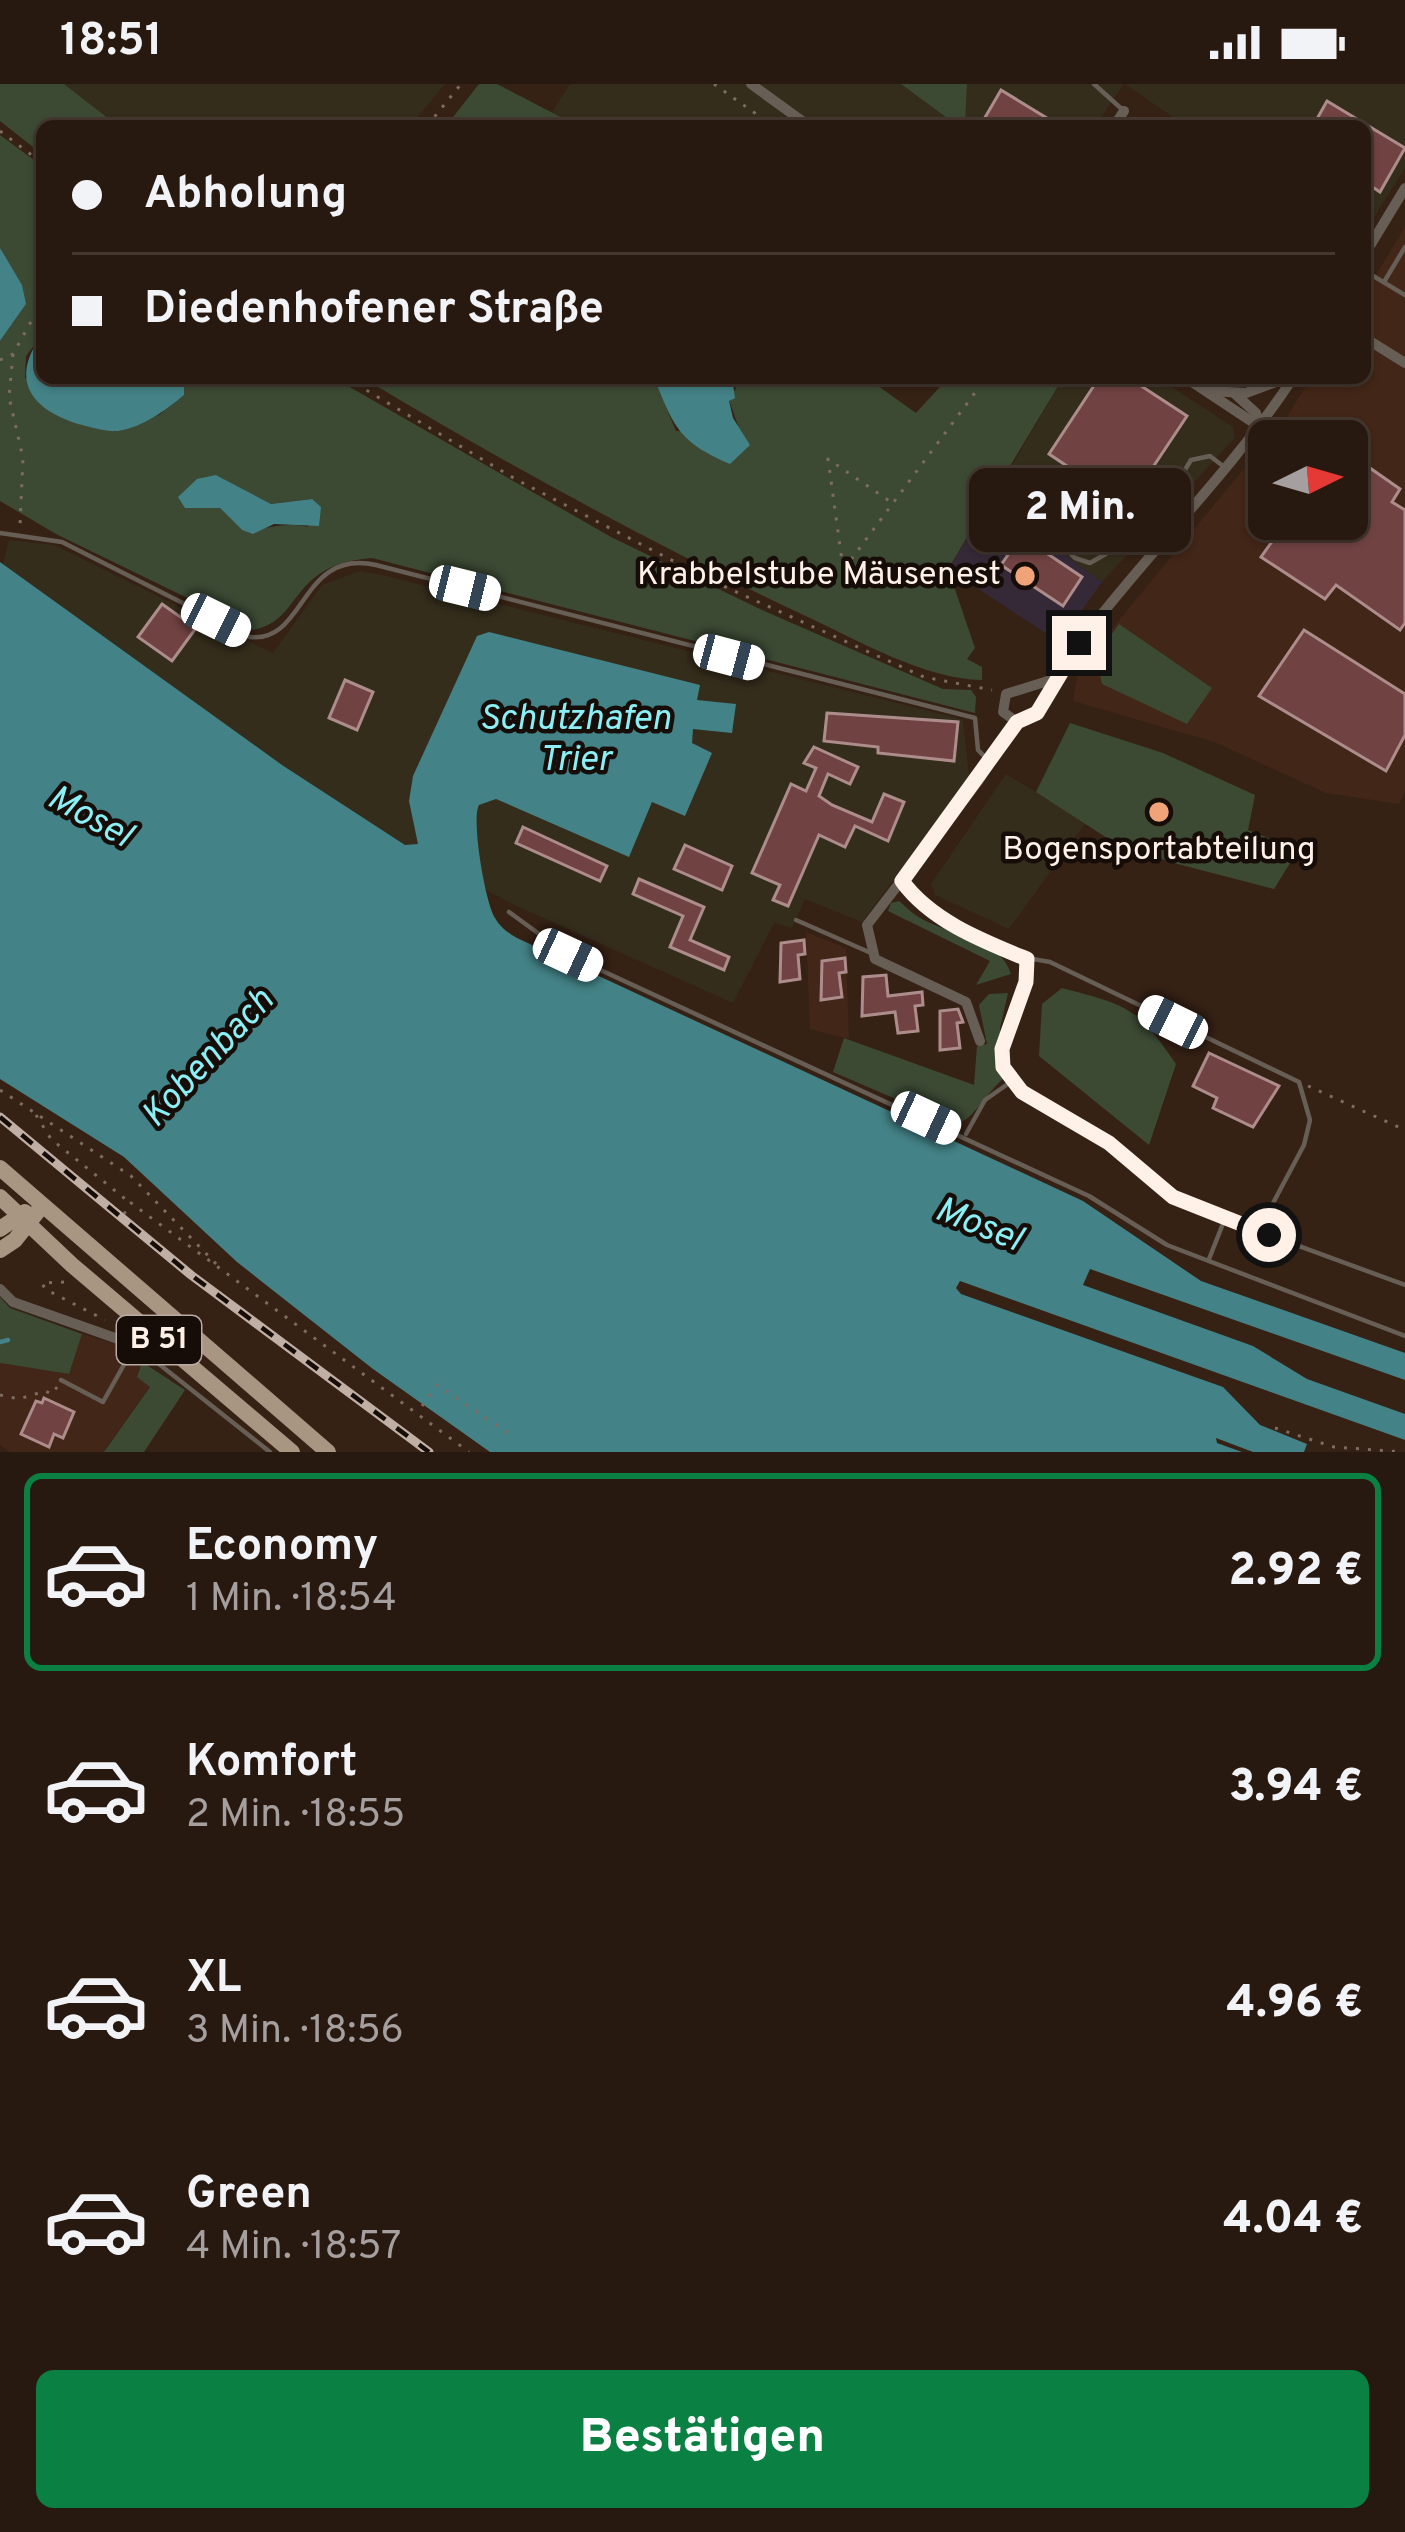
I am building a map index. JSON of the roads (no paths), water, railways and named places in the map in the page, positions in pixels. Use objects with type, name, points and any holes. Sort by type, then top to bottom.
[{"type":"main road","name":"B 51","points":[[0,1168],[328,1452]]},
{"type":"main road","name":"B 51","points":[[0,1197],[292,1452]]},
{"type":"main road","points":[[0,1228],[42,1206]]},
{"type":"main road","points":[[2,1250],[23,1220]]},
{"type":"street","points":[[752,84],[801,120]]},
{"type":"street","points":[[1118,120],[1124,111]]},
{"type":"street","points":[[1371,244],[1405,188]]},
{"type":"street","points":[[1371,342],[1405,364]]},
{"type":"street","points":[[1195,384],[1250,420]]},
{"type":"street","points":[[1206,391],[1234,393],[1268,384]]},
{"type":"street","points":[[1264,420],[1286,384]]},
{"type":"street","points":[[1234,393],[1249,405],[1256,420]]},
{"type":"street","points":[[1054,678],[1004,695],[1004,716],[1017,722],[1028,720],[1041,706],[1054,678],[1248,442]]},
{"type":"street","points":[[1025,687],[1041,706]]},
{"type":"street","points":[[980,1041],[966,1002],[875,959],[867,925],[1017,722]]},
{"type":"street","points":[[0,1289],[13,1302],[135,1345]]},
{"type":"lane","points":[[1094,84],[1124,111]]},
{"type":"lane","points":[[1384,282],[1405,247]]},
{"type":"lane","points":[[1371,274],[1405,295]]},
{"type":"lane","points":[[1134,542],[1158,514],[1191,460],[1210,456],[1227,469]]},
{"type":"lane","points":[[1124,535],[1116,548],[1090,563],[1075,558],[1047,531],[1062,501],[1078,501],[1153,555]]},
{"type":"lane","points":[[0,533],[62,542],[250,637],[266,639],[278,632],[326,571],[345,563],[376,565],[975,718],[978,750],[991,763]]},
{"type":"lane","points":[[902,881],[915,899],[954,925],[1027,959],[1050,962],[1299,1082],[1310,1120],[1304,1145],[1272,1205],[1269,1235]]},
{"type":"lane","points":[[509,912],[568,955],[1089,1196],[1167,1245],[1405,1336]]},
{"type":"lane","points":[[796,920],[871,953]]},
{"type":"lane","points":[[1027,959],[1026,982],[1002,1049],[1003,1067],[1022,1092],[1109,1143],[1173,1197],[1224,1221],[1405,1285]]},
{"type":"lane","points":[[965,1137],[985,1100],[1012,1081]]},
{"type":"lane","points":[[1209,1259],[1224,1221]]},
{"type":"lane","points":[[62,1380],[103,1402],[135,1345],[270,1452]]},
{"type":"water","points":[[0,248],[22,285],[26,304],[0,341]]},
{"type":"water","points":[[36,345],[36,384],[184,384],[184,395],[153,418],[127,429],[108,431],[71,422],[42,406],[33,395],[27,383]]},
{"type":"water","points":[[657,384],[733,384],[735,398],[729,401],[733,418],[750,445],[730,464],[699,448],[673,421]]},
{"type":"water","points":[[216,475],[271,504],[312,499],[321,507],[319,526],[274,524],[253,534],[242,530],[220,508],[185,508],[178,497],[197,479]]},
{"type":"water","points":[[0,562],[282,765],[405,845],[418,844],[409,801],[413,776],[477,636],[489,632],[700,685],[697,700],[736,704],[732,733],[693,729],[692,743],[712,753],[685,816],[652,802],[629,857],[496,799],[479,805],[480,861],[499,924],[517,938],[1083,1201],[1201,1281],[1405,1353],[1405,1380],[1090,1269],[1083,1285],[1253,1346],[1307,1379],[1405,1414],[1405,1440],[960,1281],[956,1288],[961,1294],[1223,1387],[1260,1425],[1307,1444],[1304,1452],[1253,1452],[1216,1438],[1217,1443],[1242,1452],[490,1452],[373,1369],[237,1262],[124,1157],[0,1079]]},
{"type":"waterway","name":"Kobenbach","points":[[0,1342],[8,1340]]},
{"type":"railway","points":[[0,1117],[191,1275],[429,1452]]},
{"type":"place","name":"Krabbelstube Mäusenest","points":[[1025,576]]},
{"type":"place","name":"Bogensportabteilung","points":[[1159,812]]},
{"type":"water label","name":"Schutzhafen Trier","points":[[575,740]]},
{"type":"water label","name":"Mosel","points":[[89,818]]},
{"type":"water label","name":"Mosel","points":[[978,1226]]}]
